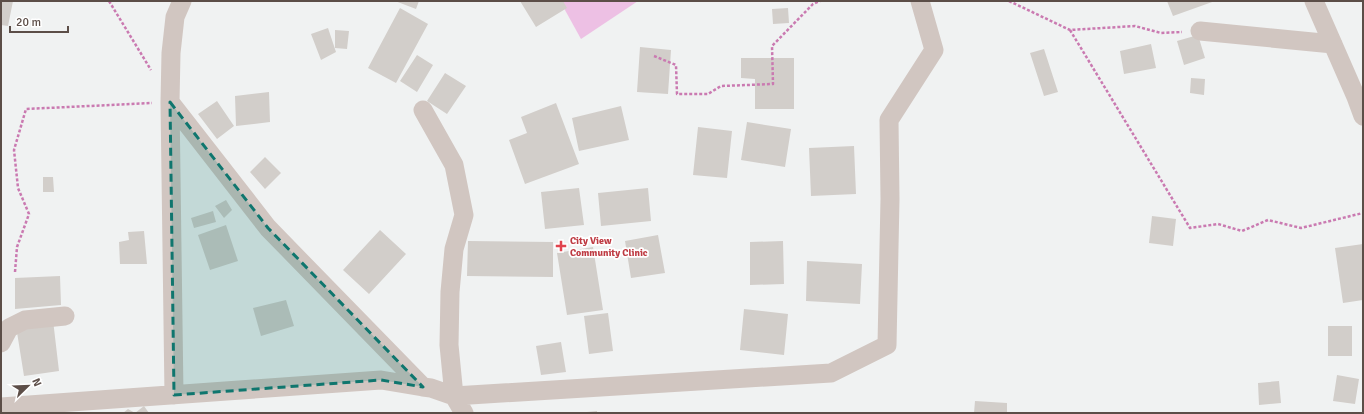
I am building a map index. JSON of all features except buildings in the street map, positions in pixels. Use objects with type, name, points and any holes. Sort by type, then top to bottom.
[{"type":"street","points":[[174,395],[170,102],[171,53],[175,17],[182,1]]},
{"type":"street","points":[[1,407],[381,380],[432,388],[454,396],[831,373],[887,345],[890,199],[889,120],[934,50],[920,1]]},
{"type":"street","points":[[1314,1],[1363,116]]},
{"type":"street","points":[[1200,31],[1333,44]]},
{"type":"street","points":[[170,102],[268,228],[423,387]]},
{"type":"street","points":[[423,110],[454,165],[464,215],[454,249],[450,292],[449,345],[454,396],[464,413]]},
{"type":"street","points":[[1,343],[9,328],[25,320],[65,316]]},
{"type":"path","points":[[110,1],[154,75]]},
{"type":"path","points":[[654,56],[676,65],[677,94],[708,94],[721,86],[773,84],[772,46],[813,4],[820,1]]},
{"type":"path","points":[[1009,1],[1070,30],[1135,26],[1161,33],[1200,31]]},
{"type":"path","points":[[1070,30],[1190,228],[1218,224],[1242,231],[1268,220],[1301,228],[1363,213]]},
{"type":"path","points":[[15,272],[17,247],[29,214],[18,188],[14,150],[26,109],[170,102]]},
{"type":"highlighted area","points":[[170,102],[268,228],[423,387],[381,380],[174,395]]},
{"type":"shaded area","points":[[560,1],[638,1],[581,39]]},
{"type":"place","name":"City View Community Clinic","points":[[561,246]]}]
